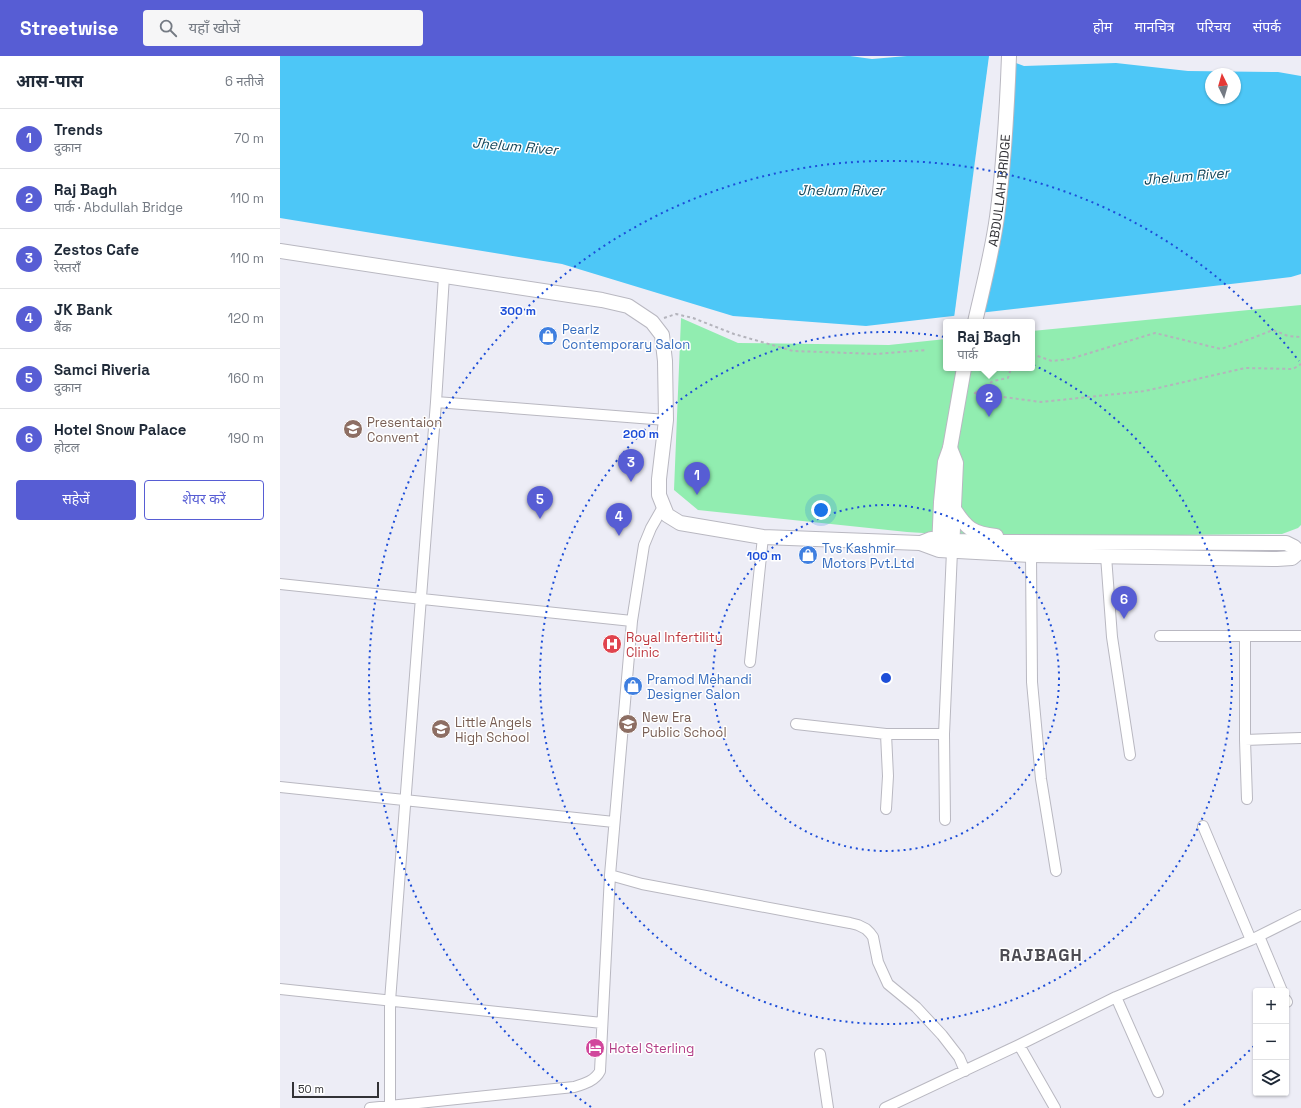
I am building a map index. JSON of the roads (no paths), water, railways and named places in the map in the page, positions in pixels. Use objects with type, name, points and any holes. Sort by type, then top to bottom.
[{"type":"main road","name":"ABDULLAH BRIDGE","points":[[976,319],[997,216],[1004,140],[1009,56]]},
{"type":"main road","points":[[280,251],[602,300],[628,306],[652,322],[662,335],[665,361],[666,420],[659,495],[667,515],[680,523],[763,537],[920,544],[931,540],[946,546],[1031,555],[1277,559],[1292,558],[1300,552],[1286,543],[1066,543],[946,546]]},
{"type":"main road","points":[[946,546],[941,502],[945,462],[951,441],[963,371]]},
{"type":"main road","points":[[946,546],[954,509],[956,463],[951,441]]},
{"type":"main road","points":[[954,509],[967,527],[980,533],[1052,539],[1066,543]]},
{"type":"street","points":[[390,1106],[390,1001],[436,402],[444,276]]},
{"type":"street","points":[[436,402],[666,420]]},
{"type":"street","points":[[370,1108],[442,1104],[574,1087],[583,1085],[598,1075],[600,1071],[610,875],[632,621],[644,545],[651,528],[663,507]]},
{"type":"street","points":[[750,662],[763,537]]},
{"type":"street","points":[[945,820],[944,734],[946,546]]},
{"type":"street","points":[[1031,555],[1032,682],[1041,779],[1056,871]]},
{"type":"street","points":[[1106,556],[1112,637],[1130,755]]},
{"type":"street","points":[[280,584],[632,621]]},
{"type":"street","points":[[1160,636],[1301,636]]},
{"type":"street","points":[[1245,636],[1245,740],[1247,798]]},
{"type":"street","points":[[796,724],[886,734],[944,734]]},
{"type":"street","points":[[886,734],[888,776],[886,808]]},
{"type":"street","points":[[1245,740],[1301,738]]},
{"type":"street","points":[[280,787],[614,822]]},
{"type":"street","points":[[1203,826],[1255,938],[1280,988]]},
{"type":"street","points":[[610,875],[642,884],[850,923],[866,929],[873,937],[878,962],[888,984],[916,1008],[942,1035],[959,1058],[965,1071]]},
{"type":"street","points":[[891,1107],[1116,997],[1255,938],[1301,915]]},
{"type":"street","points":[[280,989],[602,1023]]},
{"type":"street","points":[[1116,997],[1158,1092]]},
{"type":"street","points":[[1019,1045],[1055,1108]]},
{"type":"street","points":[[820,1054],[828,1108]]},
{"type":"water","name":"Jhelum River","points":[[280,56],[850,56],[872,59],[907,56],[997,56],[1024,66],[1116,63],[1188,71],[1205,71],[1205,104],[1241,104],[1241,72],[1278,72],[1301,76],[1301,274],[1291,277],[866,326],[733,316],[562,264],[280,218]]},
{"type":"place","name":"Pearlz Contemporary Salon","points":[[548,336]]},
{"type":"place","name":"Raj Bagh","points":[[989,417]]},
{"type":"place","name":"Presentaion Convent","points":[[353,429]]},
{"type":"place","name":"Zestos Cafe","points":[[631,482]]},
{"type":"place","name":"Trends","points":[[697,495]]},
{"type":"place","name":"Samci Riveria","points":[[540,519]]},
{"type":"place","name":"JK Bank","points":[[619,536]]},
{"type":"place","name":"Tvs Kashmir Motors Pvt.Ltd","points":[[808,555]]},
{"type":"place","name":"Hotel Snow Palace","points":[[1124,619]]},
{"type":"place","name":"Royal Infertility Clinic","points":[[612,644]]},
{"type":"place","name":"Pramod Mehandi Designer Salon","points":[[633,686]]},
{"type":"place","name":"New Era Public School","points":[[628,724]]},
{"type":"place","name":"Little Angels High School","points":[[441,729]]},
{"type":"place","name":"Hotel Sterling","points":[[595,1048]]},
{"type":"district","name":"RAJBAGH","points":[[1041,955]]}]
